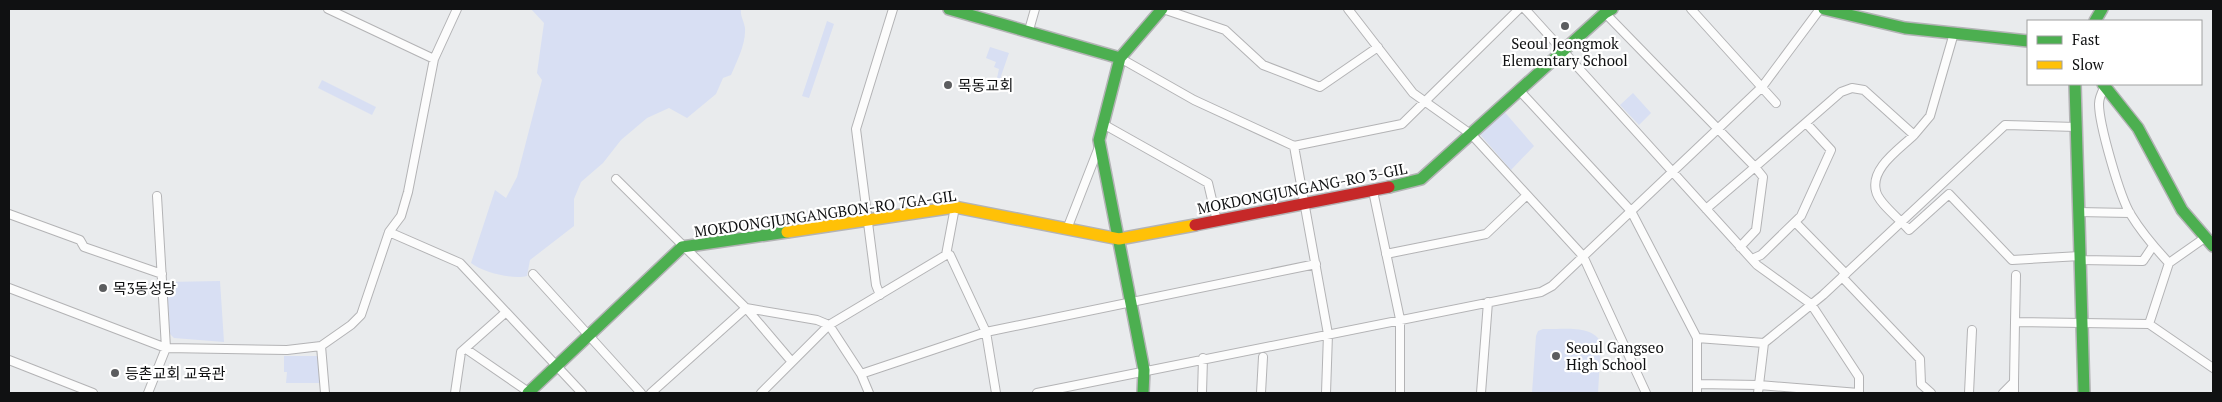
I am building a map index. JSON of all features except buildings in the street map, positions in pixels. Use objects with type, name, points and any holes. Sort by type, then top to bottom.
[{"type":"street","points":[[328,9],[434,59]]},
{"type":"street","points":[[9,288],[166,348],[287,350],[321,346],[351,325],[361,315],[388,232],[400,216],[408,192],[434,59],[458,9]]},
{"type":"street","points":[[880,295],[876,285],[856,129],[893,9]]},
{"type":"street","points":[[950,9],[1030,30],[1120,58],[1194,100],[1294,146],[1402,124],[1423,101],[1519,9]]},
{"type":"street","points":[[1030,30],[1035,9]]},
{"type":"street","points":[[1143,393],[1144,370],[1099,140],[1120,58],[1163,9],[1225,30],[1263,65],[1320,87],[1378,47]]},
{"type":"street","points":[[1348,9],[1413,93],[1470,133],[1582,256],[1646,393]]},
{"type":"street","points":[[1524,9],[1740,247],[1752,259],[1811,304],[1859,377],[1859,393],[1758,389],[1697,384]]},
{"type":"street","points":[[1691,9],[1776,103]]},
{"type":"street","points":[[1037,393],[1203,358],[1541,292],[1552,286],[1762,87],[1820,9]]},
{"type":"street","points":[[1824,9],[1905,28],[2027,41]]},
{"type":"street","points":[[2095,20],[2102,9]]},
{"type":"street","points":[[1608,11],[1763,177],[1756,230],[1740,247]]},
{"type":"street","name":"MOKDONGJUNGANG-RO 3-GIL","points":[[1119,240],[1421,180],[1470,133],[1608,11]]},
{"type":"street","points":[[1954,33],[1930,116],[1882,167],[1877,175],[1876,191],[1885,205],[1909,230],[1949,194],[2012,260],[2080,258],[2143,261],[2153,246]]},
{"type":"street","points":[[2075,85],[2084,393]]},
{"type":"street","points":[[2104,85],[2100,98],[2100,112],[2115,174],[2130,213],[2153,246],[2169,263]]},
{"type":"street","points":[[2104,85],[2138,128],[2182,210],[2210,242],[2169,263],[2149,324]]},
{"type":"street","points":[[1706,209],[1842,92],[1852,88],[1864,90],[1914,135]]},
{"type":"street","points":[[1519,90],[1631,211],[1697,338],[1697,393]]},
{"type":"street","points":[[1752,259],[1761,255],[1800,216],[1831,150],[1806,123]]},
{"type":"street","points":[[1104,124],[1208,183],[1217,221]]},
{"type":"street","points":[[1758,389],[1764,343],[1844,275],[2005,125],[2076,127]]},
{"type":"street","points":[[1067,229],[1100,144]]},
{"type":"street","points":[[1294,146],[1328,334],[1326,393]]},
{"type":"street","name":"MOKDONGJUNGANGBON-RO 7GA-GIL","points":[[616,179],[682,247],[746,308],[792,362]]},
{"type":"street","points":[[1373,191],[1400,319],[1400,393]]},
{"type":"street","points":[[1386,254],[1486,234],[1527,195]]},
{"type":"street","points":[[148,393],[166,348],[157,196]]},
{"type":"street","points":[[761,393],[829,325],[946,255],[955,207]]},
{"type":"street","name":"MOKDONGJUNGANGBON-RO 7GA-GIL","points":[[529,393],[682,247],[955,207],[1119,240]]},
{"type":"street","points":[[2078,212],[2130,213]]},
{"type":"street","points":[[9,214],[80,240],[84,247],[162,274]]},
{"type":"street","points":[[1795,222],[1920,359],[1921,384],[1931,393]]},
{"type":"street","points":[[388,232],[460,263],[582,393]]},
{"type":"street","points":[[946,255],[950,255],[986,332],[996,393]]},
{"type":"street","points":[[861,374],[986,332],[1316,264]]},
{"type":"street","points":[[533,274],[641,393]]},
{"type":"street","points":[[2014,393],[2016,275]]},
{"type":"street","points":[[1481,393],[1488,302]]},
{"type":"street","points":[[651,393],[746,308],[818,320],[829,325],[861,374],[869,393]]},
{"type":"street","points":[[455,393],[461,352],[505,312]]},
{"type":"street","points":[[2015,322],[2149,324],[2213,368]]},
{"type":"street","points":[[1969,393],[1972,330]]},
{"type":"street","points":[[1697,338],[1764,343]]},
{"type":"street","points":[[321,346],[325,393]]},
{"type":"street","points":[[466,349],[529,393]]},
{"type":"street","points":[[1261,393],[1263,357]]},
{"type":"street","points":[[1202,393],[1203,358]]},
{"type":"street","points":[[9,360],[93,393]]},
{"type":"street","points":[[2003,393],[2014,382]]},
{"type":"shaded area","points":[[531,9],[741,9],[745,34],[741,52],[731,75],[723,78],[716,94],[687,118],[669,108],[647,118],[621,140],[603,163],[581,182],[574,199],[574,226],[530,260],[527,276],[514,277],[490,272],[471,263],[495,190],[506,198],[517,177],[542,80],[537,73],[544,23]]},
{"type":"shaded area","points":[[827,21],[834,24],[809,98],[802,96]]},
{"type":"shaded area","points":[[990,47],[1009,53],[1000,79],[997,78],[999,69],[994,67],[996,62],[986,58]]},
{"type":"shaded area","points":[[322,80],[376,107],[372,115],[318,88]]},
{"type":"shaded area","points":[[1633,93],[1651,113],[1639,125],[1620,105]]},
{"type":"shaded area","points":[[1502,109],[1534,146],[1511,170],[1477,131]]},
{"type":"shaded area","points":[[220,281],[224,342],[174,338],[169,333],[167,282]]},
{"type":"shaded area","points":[[1543,329],[1584,330],[1597,337],[1601,343],[1598,393],[1532,393],[1536,336],[1538,331]]},
{"type":"shaded area","points":[[284,356],[319,356],[322,383],[286,383],[287,372],[284,372]]},
{"type":"traffic: fast","points":[[949,9],[1120,58],[1162,9]]},
{"type":"traffic: fast","points":[[1389,187],[1421,179],[1605,13],[1612,9]]},
{"type":"traffic: fast","points":[[1824,9],[1905,28],[2027,41]]},
{"type":"traffic: fast","points":[[2096,20],[2102,9]]},
{"type":"traffic: fast","points":[[1120,58],[1099,140],[1144,370],[1143,393]]},
{"type":"traffic: fast","points":[[2075,85],[2084,393]]},
{"type":"traffic: fast","points":[[2104,85],[2138,128],[2182,210],[2213,246]]},
{"type":"traffic: fast","points":[[528,393],[682,247],[787,232]]},
{"type":"traffic: slow","points":[[787,232],[955,207],[1119,239],[1195,225]]},
{"type":"traffic: jam","points":[[1195,225],[1389,187]]},
{"type":"place","name":"Seoul Jeongmok Elementary School","points":[[1565,26]]},
{"type":"place","name":"목동교회","points":[[948,85]]},
{"type":"place","name":"목3동성당","points":[[103,288]]},
{"type":"place","name":"Seoul Gangseo High School","points":[[1556,356]]},
{"type":"place","name":"등촌교회 교육관","points":[[115,373]]}]
